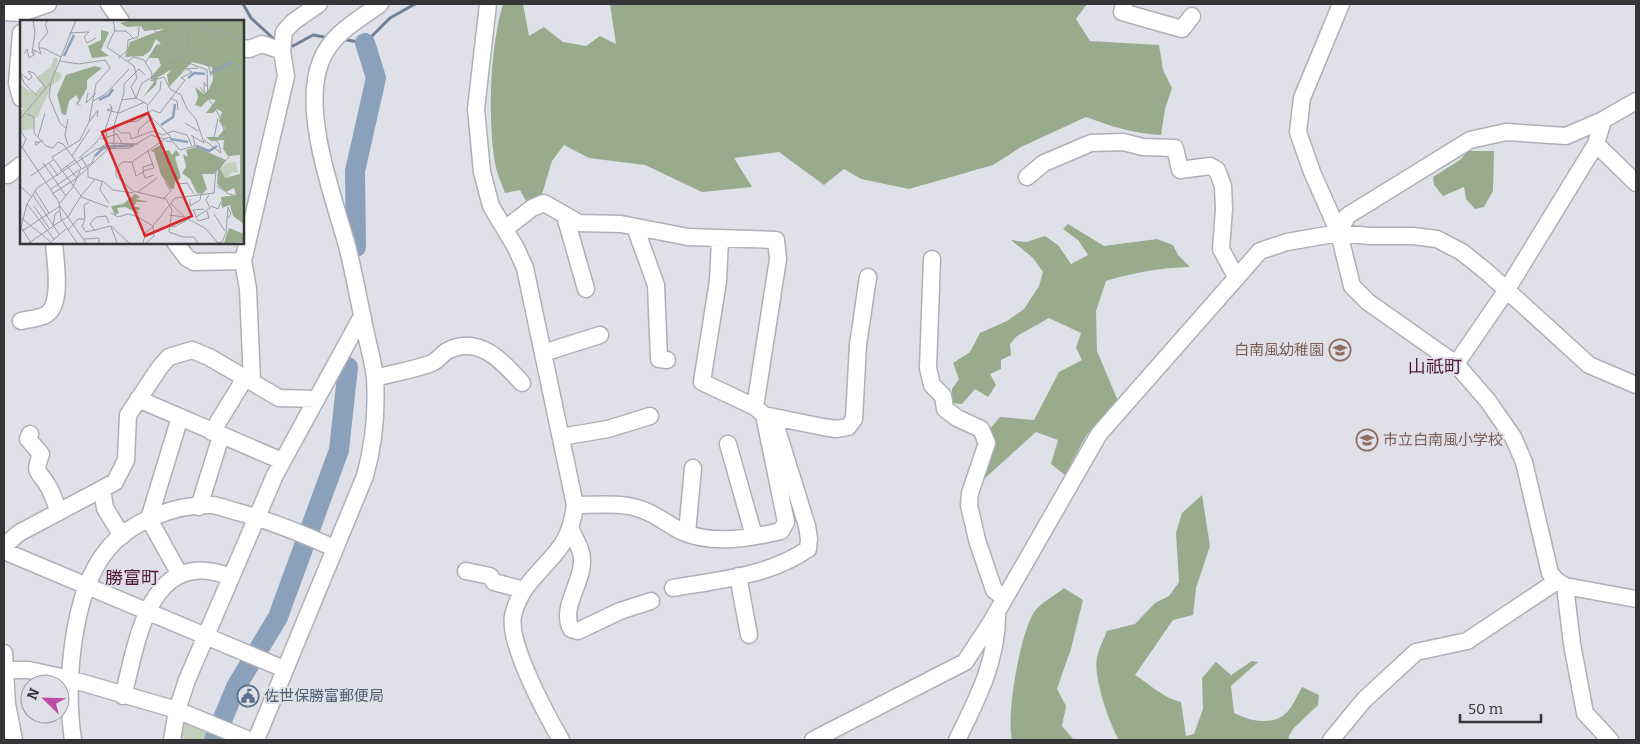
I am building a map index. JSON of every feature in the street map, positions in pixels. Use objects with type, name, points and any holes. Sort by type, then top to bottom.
[{"type":"street","points":[[4,12],[21,13],[48,4]]},
{"type":"street","points":[[109,4],[120,20]]},
{"type":"street","points":[[199,507],[217,434],[249,380],[248,289],[244,261],[286,76],[282,47],[284,32],[294,22],[319,4]]},
{"type":"street","points":[[256,740],[365,476],[374,446],[375,378],[362,316],[359,290],[329,184],[316,117],[314,87],[321,61],[330,44],[349,25],[380,4]]},
{"type":"street","points":[[488,4],[476,110],[482,172],[491,206],[525,268],[575,505],[571,530],[556,555],[524,590],[513,617],[514,637],[527,672],[561,740]]},
{"type":"street","points":[[1124,4],[1122,12],[1182,30],[1192,16]]},
{"type":"street","points":[[1341,4],[1302,98],[1298,132],[1312,172],[1339,233],[1352,286],[1368,302],[1456,364],[1488,401],[1513,437],[1524,462],[1550,573],[1561,584],[1636,599]]},
{"type":"street","points":[[244,48],[250,49],[262,44],[282,47]]},
{"type":"street","points":[[20,46],[17,83],[20,92]]},
{"type":"street","points":[[1339,233],[1348,216],[1470,140],[1506,132],[1566,136],[1602,120],[1635,98]]},
{"type":"street","points":[[1456,364],[1506,291],[1596,144],[1602,120]]},
{"type":"street","points":[[1027,177],[1044,163],[1091,143],[1123,142],[1143,147],[1175,148],[1180,170],[1210,166],[1217,170],[1223,193],[1221,249],[1236,277]]},
{"type":"street","points":[[1596,144],[1636,184]]},
{"type":"street","points":[[8,175],[20,166]]},
{"type":"street","points":[[505,229],[537,204],[544,203],[579,223],[635,227],[688,237],[776,240],[778,259],[764,413],[786,522],[781,530],[754,536],[707,538],[687,533],[643,510],[624,505],[575,505]]},
{"type":"street","points":[[565,216],[586,289]]},
{"type":"street","points":[[635,227],[656,285],[659,358],[667,360]]},
{"type":"street","points":[[817,740],[965,662],[1099,434],[1260,251],[1287,242],[1339,233],[1370,236],[1413,236],[1437,239],[1462,252],[1590,365],[1633,380]]},
{"type":"street","points":[[720,239],[718,281],[702,382],[764,413],[836,428],[848,427],[854,419],[858,345],[868,277]]},
{"type":"street","points":[[21,321],[47,314],[54,305],[57,282],[54,244]]},
{"type":"street","points":[[176,244],[187,258],[194,262],[244,261]]},
{"type":"street","points":[[932,259],[928,368],[932,385],[943,396],[945,409],[956,418],[980,429],[987,442],[970,492],[969,505],[977,540],[1000,605],[998,631],[986,680],[957,740]]},
{"type":"street","points":[[172,740],[177,710],[256,517],[282,461],[362,316]]},
{"type":"street","points":[[543,352],[600,336]]},
{"type":"street","points":[[375,378],[434,362],[447,351],[460,347],[481,347],[494,353],[522,383]]},
{"type":"street","points":[[4,546],[19,533],[115,482],[123,471],[126,460],[128,415],[160,367],[169,357],[182,351],[192,350],[201,353],[279,398],[316,399]]},
{"type":"street","points":[[138,399],[282,461]]},
{"type":"street","points":[[674,588],[738,576],[791,561],[808,549],[810,539],[807,526],[764,413]]},
{"type":"street","points":[[561,436],[608,429],[650,416]]},
{"type":"street","points":[[180,417],[149,519],[180,575]]},
{"type":"street","points":[[30,434],[28,439],[41,454],[36,467],[38,475],[47,484],[59,512]]},
{"type":"street","points":[[728,444],[754,536]]},
{"type":"street","points":[[687,533],[693,468]]},
{"type":"street","points":[[102,488],[105,508],[122,536]]},
{"type":"street","points":[[72,740],[71,652],[80,610],[88,585],[107,550],[122,536],[149,519],[177,509],[213,505],[256,517],[334,548]]},
{"type":"street","points":[[571,530],[582,559],[581,574],[568,611],[567,621],[571,629],[578,631],[620,611],[651,601]]},
{"type":"street","points":[[4,551],[284,669]]},
{"type":"street","points":[[123,696],[146,610],[165,585],[180,575],[208,570],[231,577]]},
{"type":"street","points":[[466,571],[490,576],[494,582],[524,590]]},
{"type":"street","points":[[738,576],[752,629]]},
{"type":"street","points":[[1331,740],[1364,700],[1416,652],[1467,641],[1561,584]]},
{"type":"street","points":[[1561,584],[1585,713],[1610,740]]},
{"type":"street","points":[[4,653],[6,704],[14,740]]},
{"type":"street","points":[[4,670],[29,670],[47,674]]},
{"type":"street","points":[[70,679],[123,696],[177,710],[249,740]]},
{"type":"green space","points":[[503,4],[523,4],[529,36],[544,27],[563,42],[586,46],[600,36],[616,44],[610,4],[1087,4],[1076,19],[1090,41],[1159,45],[1163,70],[1172,88],[1165,109],[1161,135],[1123,129],[1086,117],[1021,147],[993,165],[909,189],[861,179],[844,169],[824,185],[779,152],[734,158],[752,187],[702,192],[645,165],[589,158],[564,145],[552,161],[541,197],[526,201],[520,190],[505,193],[497,171],[493,150],[491,86],[495,41]]},
{"type":"green space","points":[[1468,151],[1494,151],[1493,191],[1484,207],[1475,209],[1466,199],[1464,187],[1443,196],[1434,185],[1433,177],[1460,160]]},
{"type":"green space","points":[[1068,224],[1104,246],[1157,239],[1173,245],[1178,255],[1190,267],[1148,271],[1106,281],[1096,311],[1097,351],[1118,401],[1086,436],[1065,475],[1051,464],[1058,440],[1036,432],[983,480],[980,440],[1000,417],[1034,420],[1059,372],[1082,360],[1076,348],[1081,333],[1049,318],[1017,336],[1010,344],[1011,355],[1001,360],[1001,369],[990,374],[996,385],[988,397],[975,389],[962,404],[952,403],[952,389],[959,379],[953,363],[970,352],[980,333],[1007,321],[1024,309],[1039,286],[1043,272],[1033,258],[1011,240],[1026,242],[1045,236],[1058,245],[1071,264],[1088,255],[1078,240],[1063,229]]},
{"type":"green space","points":[[1202,495],[1210,546],[1196,588],[1193,615],[1173,620],[1135,675],[1163,694],[1181,702],[1186,736],[1194,734],[1203,709],[1202,678],[1216,662],[1231,675],[1252,661],[1258,662],[1231,686],[1234,713],[1255,720],[1269,721],[1283,716],[1288,711],[1302,687],[1319,695],[1318,705],[1293,729],[1288,738],[1293,740],[1119,740],[1111,723],[1100,688],[1096,666],[1097,657],[1107,631],[1135,624],[1155,603],[1169,596],[1179,582],[1176,533],[1182,513]]},
{"type":"green space","points":[[1064,588],[1083,600],[1071,649],[1057,689],[1066,706],[1062,726],[1074,740],[1012,740],[1011,712],[1013,694],[1019,656],[1029,623],[1034,612],[1044,602]]},
{"type":"green space","points":[[185,717],[239,740],[180,740],[181,721]]},
{"type":"waterway","points":[[243,4],[251,18],[275,40]]},
{"type":"waterway","points":[[347,40],[365,43],[390,18],[415,4]]},
{"type":"waterway","points":[[288,44],[293,46],[313,35],[324,37]]},
{"type":"waterway","points":[[356,247],[355,171],[376,78],[365,43]]},
{"type":"waterway","points":[[214,740],[236,687],[278,617],[339,450],[348,367]]},
{"type":"place","name":"白南風幼稚園","points":[[1340,350]]},
{"type":"place","name":"市立白南風小学校","points":[[1367,440]]},
{"type":"place","name":"佐世保勝富郵便局","points":[[248,696]]},
{"type":"district","name":"山祇町","points":[[1435,367]]},
{"type":"district","name":"勝富町","points":[[132,578]]}]
